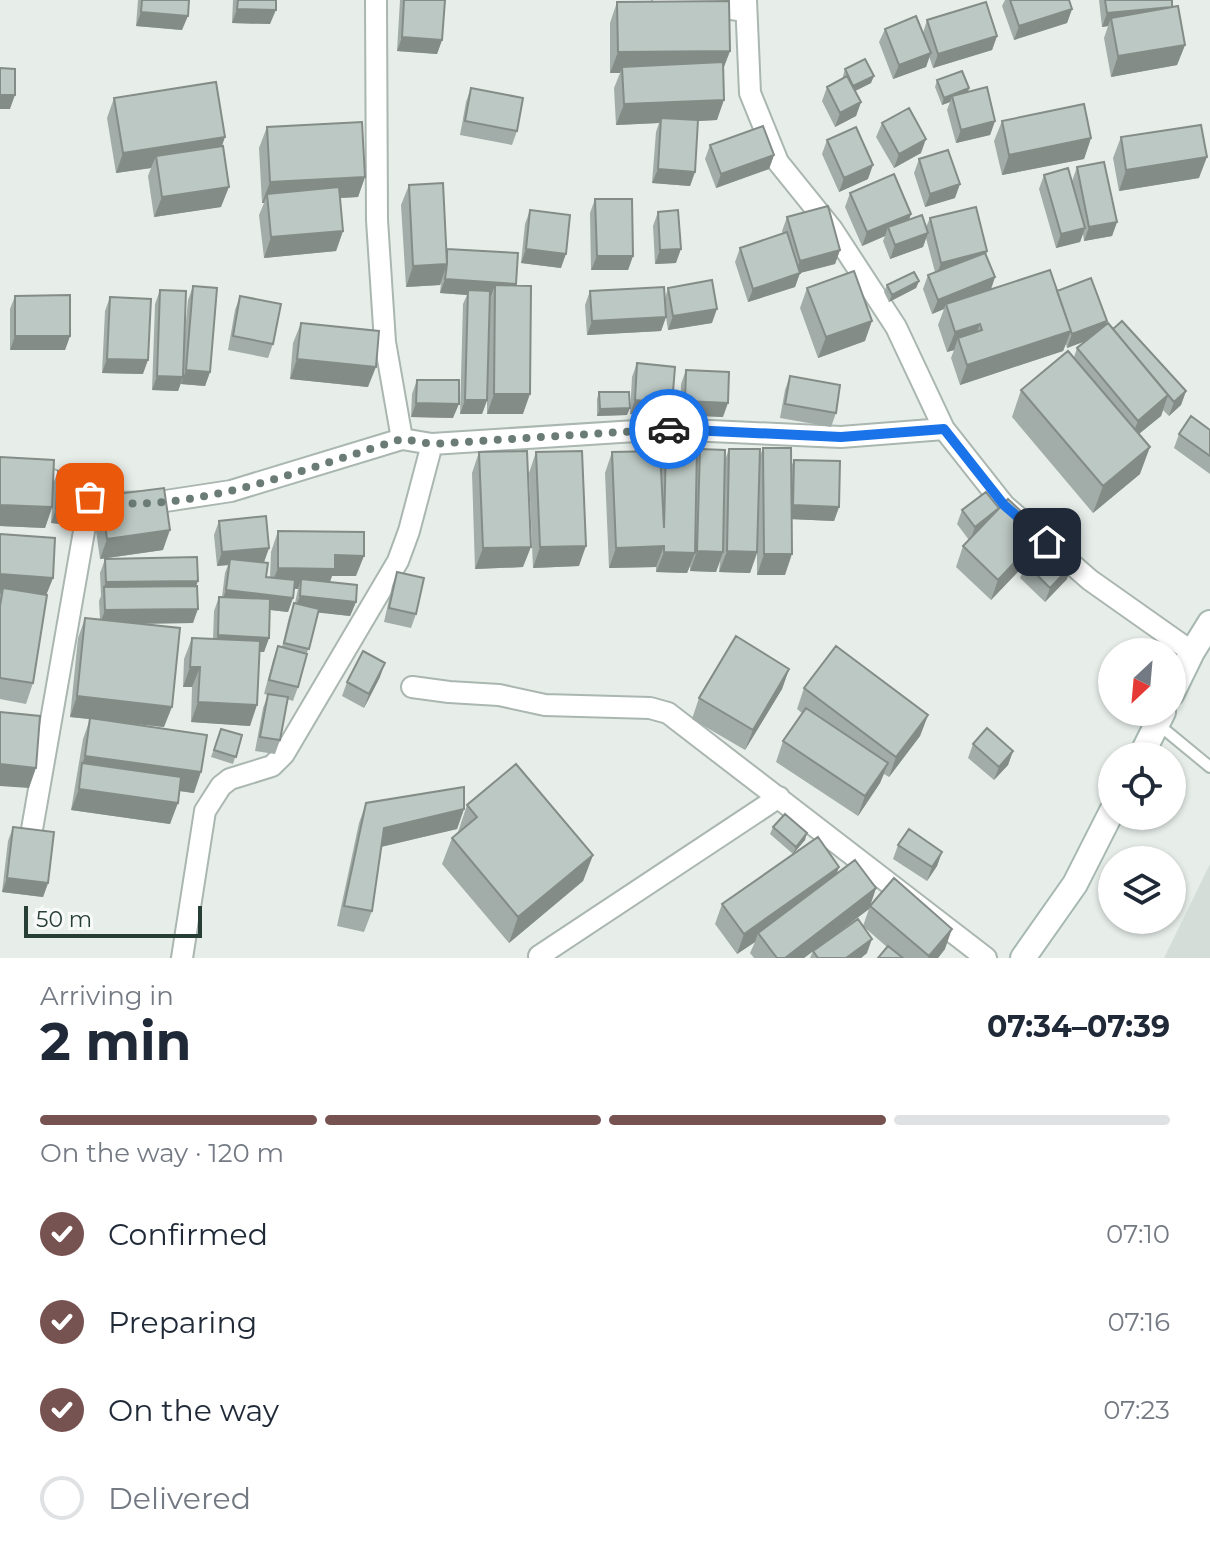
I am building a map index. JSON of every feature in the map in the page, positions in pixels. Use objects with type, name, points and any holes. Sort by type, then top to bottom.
[{"type":"street","points":[[376,0],[377,220],[385,342],[402,439]]},
{"type":"street","points":[[663,0],[746,6],[750,93],[778,162],[832,229],[896,327],[944,429],[1004,505],[1090,580],[1192,652]]},
{"type":"street","points":[[0,471],[46,478],[90,497],[118,503],[159,502],[231,491],[402,439],[432,444],[667,429],[841,437],[944,429]]},
{"type":"street","points":[[182,958],[205,811],[221,786],[230,779],[272,766],[284,754],[398,561],[432,444]]},
{"type":"street","points":[[31,835],[90,497]]},
{"type":"street","points":[[1186,664],[1210,623]]},
{"type":"street","points":[[412,687],[499,695],[545,705],[650,708],[668,713],[986,958]]},
{"type":"street","points":[[539,956],[779,797]]},
{"type":"street","points":[[1023,958],[1075,884],[1102,830]]},
{"type":"lane","points":[[1168,726],[1210,767]]},
{"type":"shaded area","points":[[1210,864],[1210,958],[1164,958],[1176,934],[1186,934],[1186,913]]},
{"type":"building","points":[[142,0],[189,0],[188,16],[141,12]]},
{"type":"building","points":[[238,0],[276,0],[276,10],[237,9]]},
{"type":"building","points":[[404,0],[445,0],[442,40],[402,37]]},
{"type":"building","points":[[1010,0],[1069,0],[1072,9],[1019,26]]},
{"type":"building","points":[[1105,0],[1172,0],[1172,7],[1107,13]]},
{"type":"building","points":[[729,1],[730,51],[618,52],[617,2]]},
{"type":"building","points":[[986,2],[997,36],[938,54],[927,20]]},
{"type":"building","points":[[1178,6],[1185,45],[1118,56],[1111,18]]},
{"type":"building","points":[[916,16],[931,53],[899,65],[885,29]]},
{"type":"building","points":[[865,59],[874,76],[853,86],[845,69]]},
{"type":"building","points":[[723,62],[724,100],[624,104],[622,67]]},
{"type":"building","points":[[0,68],[15,69],[15,95],[0,95]]},
{"type":"building","points":[[962,71],[969,88],[944,98],[937,80]]},
{"type":"building","points":[[847,76],[861,102],[840,113],[827,87]]},
{"type":"building","points":[[216,82],[225,137],[123,153],[114,98]]},
{"type":"building","points":[[987,87],[995,121],[961,130],[952,96]]},
{"type":"building","points":[[471,88],[523,98],[517,131],[465,121]]},
{"type":"building","points":[[1084,104],[1091,138],[1009,155],[1002,121]]},
{"type":"building","points":[[909,108],[926,139],[899,154],[882,123]]},
{"type":"building","points":[[661,118],[698,120],[695,172],[658,169]]},
{"type":"building","points":[[362,122],[365,177],[270,182],[267,127]]},
{"type":"building","points":[[1201,125],[1207,157],[1126,170],[1121,137]]},
{"type":"building","points":[[763,126],[774,155],[721,174],[710,145]]},
{"type":"building","points":[[856,127],[873,165],[844,178],[827,140]]},
{"type":"building","points":[[223,146],[229,187],[162,197],[156,156]]},
{"type":"building","points":[[948,150],[960,184],[930,194],[919,159]]},
{"type":"building","points":[[1104,162],[1117,222],[1089,227],[1077,167]]},
{"type":"building","points":[[1068,168],[1085,228],[1061,234],[1044,175]]},
{"type":"building","points":[[894,174],[911,214],[867,232],[850,193]]},
{"type":"building","points":[[443,183],[447,264],[413,266],[409,185]]},
{"type":"building","points":[[339,187],[343,231],[271,237],[267,194]]},
{"type":"building","points":[[595,199],[632,199],[633,256],[597,256]]},
{"type":"building","points":[[828,206],[840,250],[800,261],[787,217]]},
{"type":"building","points":[[976,207],[987,251],[941,263],[930,218]]},
{"type":"building","points":[[530,210],[570,215],[566,254],[526,249]]},
{"type":"building","points":[[678,210],[681,249],[660,250],[658,212]]},
{"type":"building","points":[[922,215],[928,233],[895,245],[888,227]]},
{"type":"building","points":[[787,232],[800,273],[753,289],[740,248]]},
{"type":"building","points":[[447,249],[518,253],[516,284],[445,279]]},
{"type":"building","points":[[985,253],[995,277],[938,300],[928,275]]},
{"type":"building","points":[[1050,270],[1071,331],[967,365],[958,338],[982,330],[980,324],[955,332],[946,304]]},
{"type":"building","points":[[854,271],[872,321],[826,337],[807,288]]},
{"type":"building","points":[[914,272],[919,281],[892,295],[887,285]]},
{"type":"building","points":[[1091,278],[1107,321],[1072,334],[1057,291]]},
{"type":"building","points":[[712,280],[717,309],[673,316],[668,288]]},
{"type":"building","points":[[495,285],[531,286],[530,394],[494,394]]},
{"type":"building","points":[[193,286],[217,288],[210,372],[186,370]]},
{"type":"building","points":[[664,287],[666,317],[592,321],[590,291]]},
{"type":"building","points":[[160,290],[186,291],[183,377],[157,376]]},
{"type":"building","points":[[468,290],[490,291],[487,400],[465,400]]},
{"type":"building","points":[[70,295],[70,336],[15,336],[15,296]]},
{"type":"building","points":[[240,296],[281,304],[273,344],[233,336]]},
{"type":"building","points":[[110,297],[151,299],[148,360],[107,359]]},
{"type":"building","points":[[1122,321],[1186,391],[1174,402],[1113,329]]},
{"type":"building","points":[[301,323],[379,331],[376,367],[297,359]]},
{"type":"building","points":[[1108,323],[1168,395],[1138,421],[1077,348]]},
{"type":"building","points":[[1068,351],[1150,447],[1103,486],[1021,390]]},
{"type":"building","points":[[637,363],[675,367],[672,404],[635,400]]},
{"type":"building","points":[[686,370],[729,372],[728,403],[685,401]]},
{"type":"building","points":[[790,376],[840,385],[836,413],[785,404]]},
{"type":"building","points":[[417,380],[459,380],[459,404],[416,403]]},
{"type":"building","points":[[599,392],[629,392],[630,408],[600,409]]},
{"type":"building","points":[[1191,416],[1210,430],[1210,456],[1179,434]]},
{"type":"building","points":[[666,446],[697,447],[695,553],[664,552],[664,546],[616,548],[612,452],[660,451],[664,528]]},
{"type":"building","points":[[763,448],[791,448],[792,554],[764,554]]},
{"type":"building","points":[[700,449],[725,450],[723,552],[697,551]]},
{"type":"building","points":[[729,449],[760,449],[757,552],[727,551]]},
{"type":"building","points":[[527,451],[531,547],[483,548],[479,452]]},
{"type":"building","points":[[582,451],[586,546],[540,547],[536,452]]},
{"type":"building","points":[[0,457],[54,460],[52,507],[0,505]]},
{"type":"building","points":[[794,460],[840,461],[839,507],[793,505]]},
{"type":"building","points":[[58,471],[76,472],[74,511],[56,509]]},
{"type":"building","points":[[164,488],[170,530],[107,539],[101,496]]},
{"type":"building","points":[[986,492],[999,508],[975,527],[962,510]]},
{"type":"building","points":[[1008,499],[1043,532],[998,580],[963,546]]},
{"type":"building","points":[[266,516],[269,548],[222,552],[219,521]]},
{"type":"building","points":[[278,531],[364,532],[364,556],[335,555],[335,569],[278,568]]},
{"type":"building","points":[[0,534],[55,538],[53,578],[0,574]]},
{"type":"building","points":[[1047,541],[1072,565],[1050,588],[1026,564]]},
{"type":"building","points":[[197,557],[198,581],[106,582],[105,559]]},
{"type":"building","points":[[230,559],[268,563],[266,577],[295,580],[293,598],[226,590]]},
{"type":"building","points":[[397,572],[424,578],[416,614],[389,608]]},
{"type":"building","points":[[301,579],[357,585],[356,602],[300,596]]},
{"type":"building","points":[[197,586],[198,609],[105,610],[104,587]]},
{"type":"building","points":[[3,588],[47,595],[33,683],[0,678]]},
{"type":"building","points":[[219,597],[270,599],[269,638],[218,635]]},
{"type":"building","points":[[294,603],[319,609],[309,649],[284,643]]},
{"type":"building","points":[[85,618],[180,628],[172,707],[77,696]]},
{"type":"building","points":[[736,636],[789,669],[753,730],[699,698]]},
{"type":"building","points":[[192,638],[260,641],[257,705],[198,702],[200,667],[190,667]]},
{"type":"building","points":[[278,646],[307,654],[298,687],[269,680]]},
{"type":"building","points":[[836,646],[928,715],[896,757],[804,688]]},
{"type":"building","points":[[363,651],[385,663],[369,694],[347,682]]},
{"type":"building","points":[[268,694],[288,697],[280,740],[260,737]]},
{"type":"building","points":[[806,708],[888,763],[865,796],[783,741]]},
{"type":"building","points":[[0,712],[40,716],[36,768],[0,764]]},
{"type":"building","points":[[90,718],[207,735],[201,772],[85,756]]},
{"type":"building","points":[[987,728],[1013,751],[999,767],[973,744]]},
{"type":"building","points":[[221,729],[242,735],[236,757],[214,750]]},
{"type":"building","points":[[82,763],[181,777],[178,803],[79,789]]},
{"type":"building","points":[[516,764],[593,855],[518,917],[452,838],[477,817],[467,805]]},
{"type":"building","points":[[464,787],[464,809],[384,828],[372,911],[344,906],[366,803]]},
{"type":"building","points":[[785,814],[807,833],[796,847],[773,827]]},
{"type":"building","points":[[13,827],[54,832],[48,883],[7,878]]},
{"type":"building","points":[[909,829],[942,852],[932,867],[898,845]]},
{"type":"building","points":[[818,837],[839,867],[744,934],[722,904]]},
{"type":"building","points":[[855,860],[876,888],[785,958],[777,958],[758,933]]},
{"type":"building","points":[[894,878],[952,929],[929,956],[870,906]]},
{"type":"building","points":[[858,919],[872,939],[846,958],[818,958],[813,951]]},
{"type":"building","points":[[888,946],[903,958],[878,958]]},
{"type":"way so far","points":[[90,497],[118,503],[159,502],[231,491],[402,439],[432,444],[669,429]]},
{"type":"route","points":[[669,429],[841,437],[944,429],[1004,505],[1047,542]]}]
